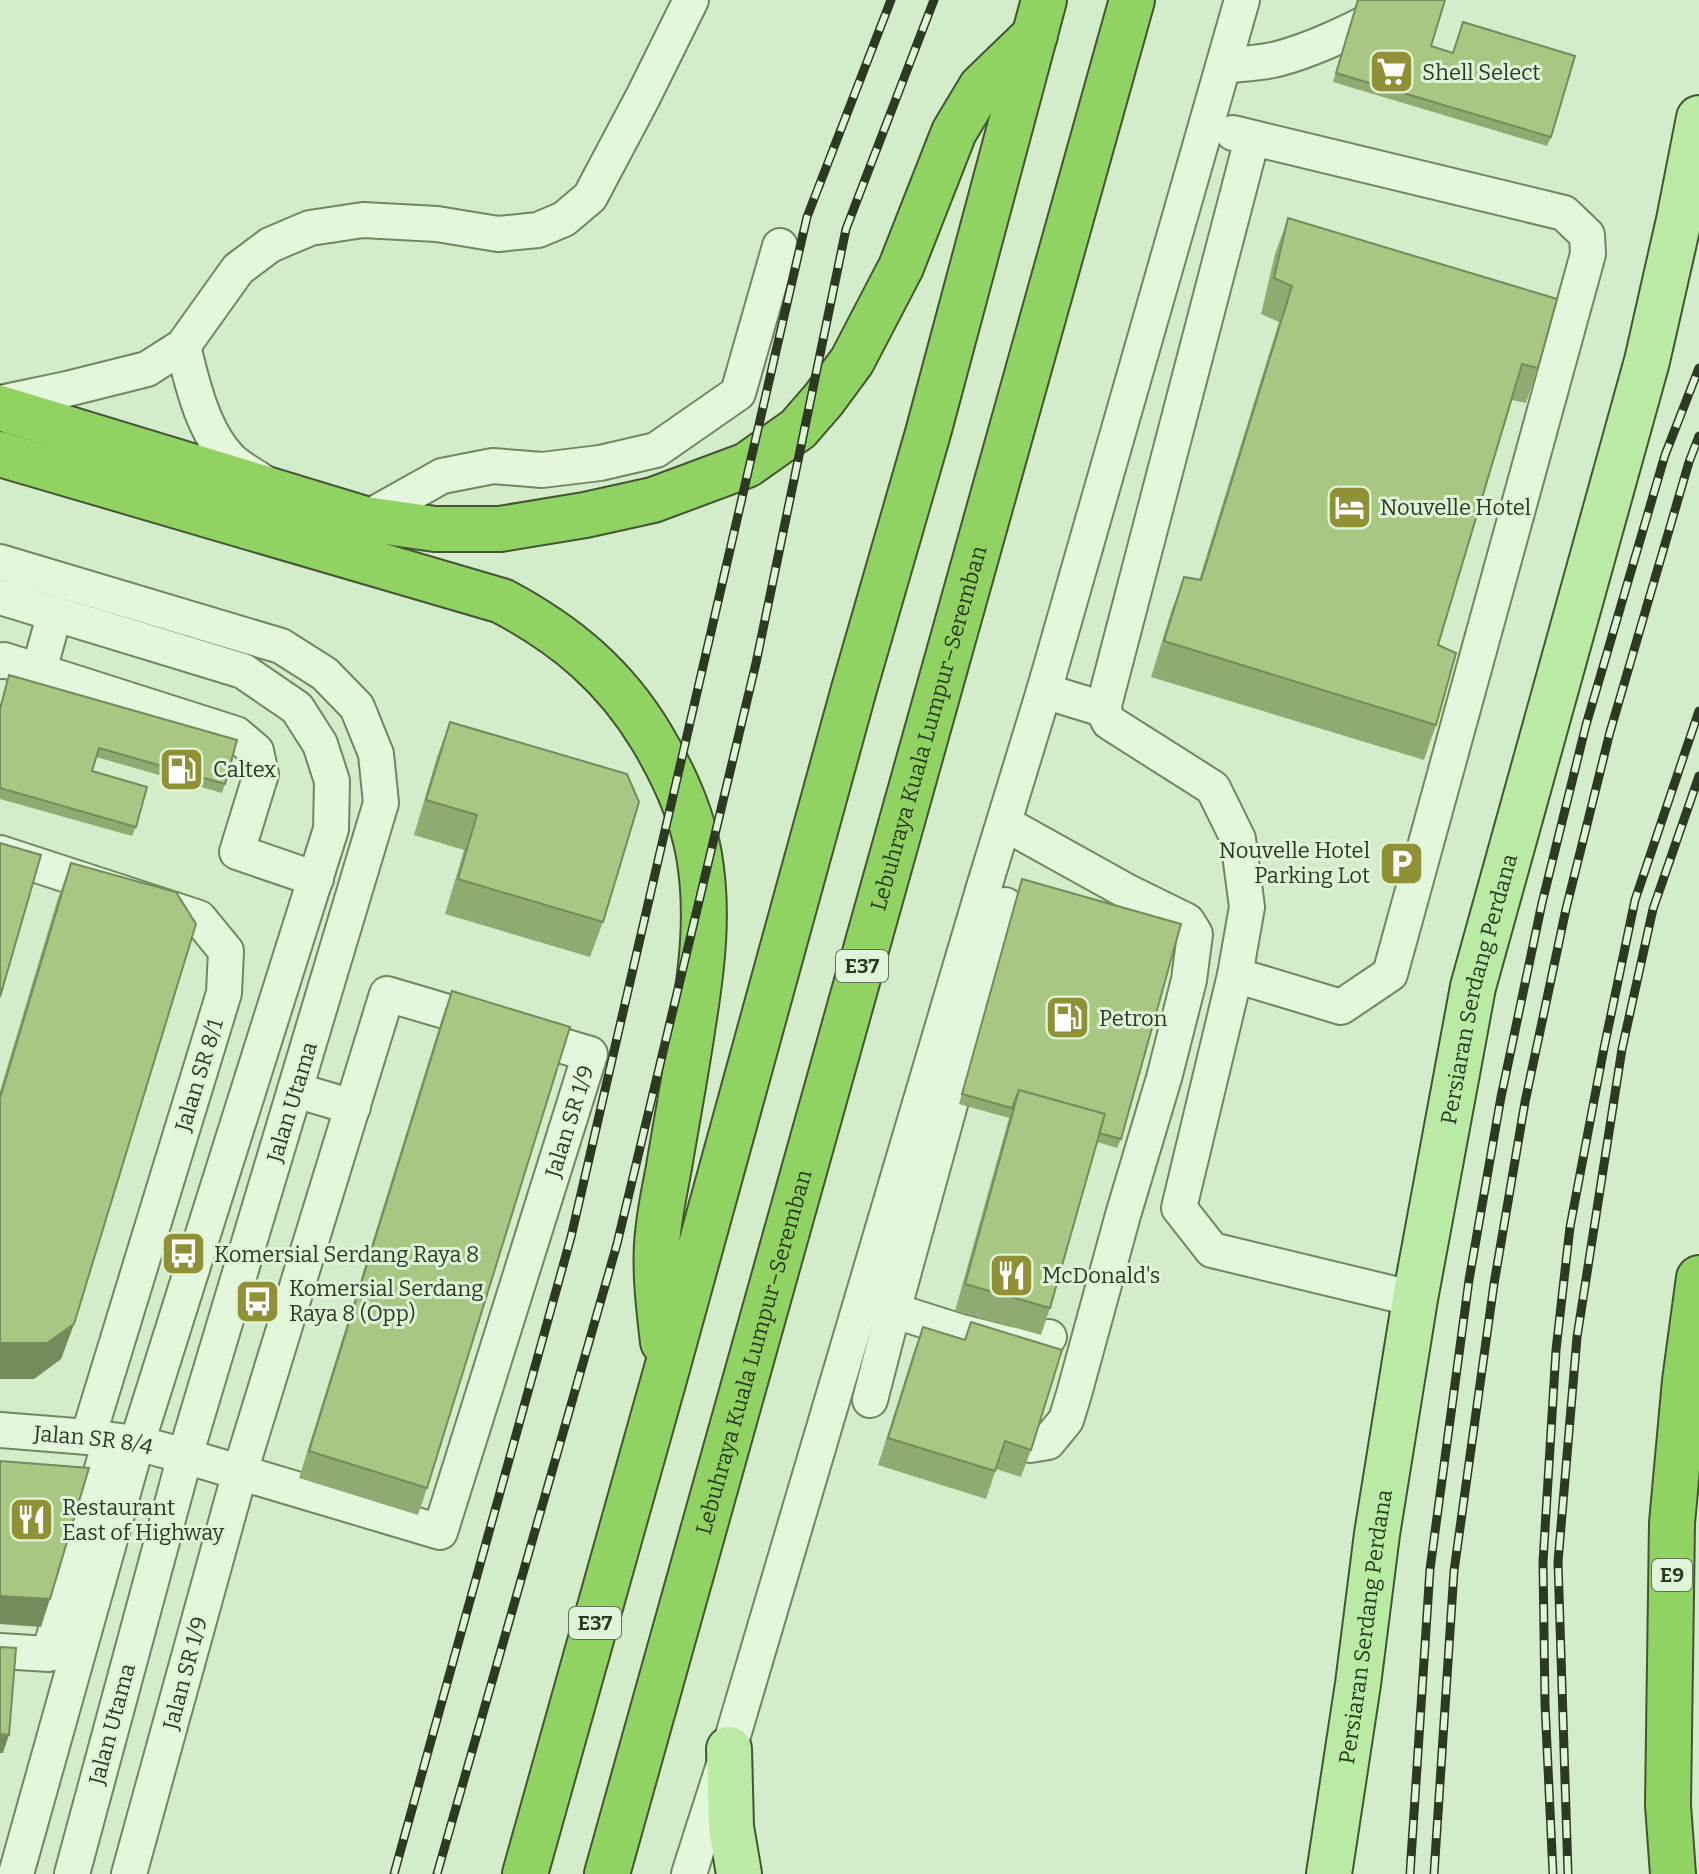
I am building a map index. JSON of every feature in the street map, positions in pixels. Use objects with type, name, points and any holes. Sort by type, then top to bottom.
[{"type":"highway","name":"Lebuhraya Kuala Lumpur–Seremban","points":[[607,1874],[1132,0]]},
{"type":"highway","points":[[0,405],[365,519],[435,529],[500,529],[585,515],[653,500],[747,465],[798,429],[852,361],[901,267],[954,132],[981,87],[1039,18]]},
{"type":"highway","name":"E37","points":[[525,1874],[928,433],[1039,18]]},
{"type":"highway","points":[[0,454],[502,601],[564,638],[622,694],[643,723],[675,783],[699,854],[704,897],[704,944],[698,992],[658,1234],[659,1304],[666,1372]]},
{"type":"highway","name":"E9","points":[[1673,1874],[1668,1805],[1672,1523],[1685,1381],[1699,1278]]},
{"type":"main road","name":"Persiaran Serdang Perdana","points":[[1329,1874],[1377,1534],[1415,1299],[1473,987],[1647,361],[1699,118]]},
{"type":"main road","points":[[729,1749],[731,1827],[739,1874]]},
{"type":"street","points":[[0,405],[147,369],[183,346],[238,269],[270,245],[310,228],[363,220],[437,224],[498,234],[538,230],[564,219],[590,197],[691,0]]},
{"type":"street","points":[[835,1391],[883,1404],[877,1306],[1004,823],[1242,0]]},
{"type":"street","points":[[1224,66],[1273,60],[1308,49],[1353,29],[1402,0]]},
{"type":"street","points":[[1206,126],[1564,213],[1587,235],[1588,254],[1390,974],[1341,1007],[1235,975]]},
{"type":"street","points":[[1252,139],[1103,709],[1109,722],[1213,788],[1238,839],[1247,907],[1235,975],[1179,1208],[1212,1250],[1415,1299]]},
{"type":"street","points":[[365,519],[442,476],[493,466],[542,470],[571,467],[656,450],[738,393],[780,246]]},
{"type":"street","points":[[183,346],[194,390],[218,442],[232,461],[277,492]]},
{"type":"street","name":"Jalan Utama","points":[[0,562],[281,646],[325,674],[357,707],[376,754],[381,803],[185,1456],[72,1874]]},
{"type":"street","name":"Jalan Utama","points":[[0,597],[243,671],[297,708],[320,744],[332,781],[331,829],[316,879],[112,1440],[16,1874]]},
{"type":"street","points":[[39,670],[55,613]]},
{"type":"street","points":[[0,661],[39,670],[236,734],[256,751],[261,774],[237,852],[316,879]]},
{"type":"street","points":[[1044,691],[1103,709]]},
{"type":"street","points":[[1004,823],[1115,886],[1187,921],[1195,934],[1189,980],[1164,1078],[1066,1420],[1048,1442],[1030,1445]]},
{"type":"street","name":"Jalan SR 8/1","points":[[0,853],[199,918],[226,951],[224,993],[112,1440]]},
{"type":"street","points":[[689,1874],[835,1391],[877,1306],[1005,905]]},
{"type":"street","name":"Jalan SR 1/9","points":[[129,1874],[240,1472],[387,994],[590,1054],[440,1532],[240,1472],[185,1456]]},
{"type":"street","points":[[295,1090],[353,1107]]},
{"type":"street","points":[[877,1306],[1009,1344],[1033,1346],[1049,1337]]},
{"type":"street","name":"Jalan SR 8/4","points":[[0,1430],[112,1440],[185,1456]]},
{"type":"street","points":[[0,1651],[49,1654],[112,1440]]},
{"type":"building","points":[[1358,0],[1445,0],[1431,46],[1453,53],[1463,22],[1575,56],[1551,137],[1336,73]]},
{"type":"building","name":"Nouvelle Hotel","points":[[1288,218],[1557,299],[1538,368],[1522,364],[1438,645],[1456,653],[1436,725],[1164,641],[1184,577],[1201,580],[1292,286],[1274,278]]},
{"type":"building","name":"Caltex","points":[[9,675],[237,740],[225,784],[99,748],[92,771],[147,787],[136,827],[0,788],[0,709]]},
{"type":"building","points":[[450,722],[627,774],[639,802],[603,922],[458,879],[477,815],[426,800]]},
{"type":"building","points":[[0,843],[41,855],[0,997]]},
{"type":"building","points":[[71,863],[176,892],[196,924],[74,1324],[47,1343],[0,1343],[0,1098]]},
{"type":"building","name":"Petron","points":[[1022,879],[1181,924],[1121,1139],[1099,1133],[1105,1114],[1019,1090],[1012,1108],[962,1094]]},
{"type":"building","points":[[452,991],[570,1027],[427,1488],[309,1451]]},
{"type":"building","points":[[1019,1090],[1105,1114],[1050,1308],[965,1284]]},
{"type":"building","points":[[971,1322],[1062,1350],[1031,1450],[1005,1441],[995,1471],[888,1438],[923,1327],[965,1340]]},
{"type":"building","points":[[0,1461],[89,1468],[50,1599],[0,1596]]},
{"type":"building","points":[[0,1647],[16,1648],[9,1735],[0,1734]]},
{"type":"railway","points":[[394,1874],[571,1237],[807,217],[891,0]]},
{"type":"railway","points":[[437,1874],[617,1244],[756,663],[846,229],[934,0]]},
{"type":"railway","points":[[1410,1874],[1430,1569],[1469,1280],[1501,1097],[1542,903],[1586,725],[1665,455],[1699,368]]},
{"type":"railway","points":[[1434,1874],[1454,1571],[1494,1284],[1525,1102],[1566,909],[1610,732],[1699,436]]},
{"type":"railway","points":[[1553,1874],[1545,1704],[1543,1562],[1556,1350],[1570,1227],[1635,900],[1699,711]]},
{"type":"railway","points":[[1568,1874],[1558,1562],[1577,1337],[1622,1049],[1653,909],[1699,776]]},
{"type":"place","name":"Shell Select","points":[[1391,72]]},
{"type":"place","name":"Nouvelle Hotel","points":[[1349,507]]},
{"type":"place","name":"Caltex","points":[[182,769]]},
{"type":"place","name":"Nouvelle Hotel Parking Lot","points":[[1401,863]]},
{"type":"place","name":"Petron","points":[[1068,1018]]},
{"type":"place","name":"Komersial Serdang Raya 8","points":[[183,1254]]},
{"type":"place","name":"McDonald's","points":[[1011,1275]]},
{"type":"place","name":"Komersial Serdang Raya 8 (Opp)","points":[[258,1301]]},
{"type":"place","name":"Restaurant East of Highway","points":[[31,1520]]}]
